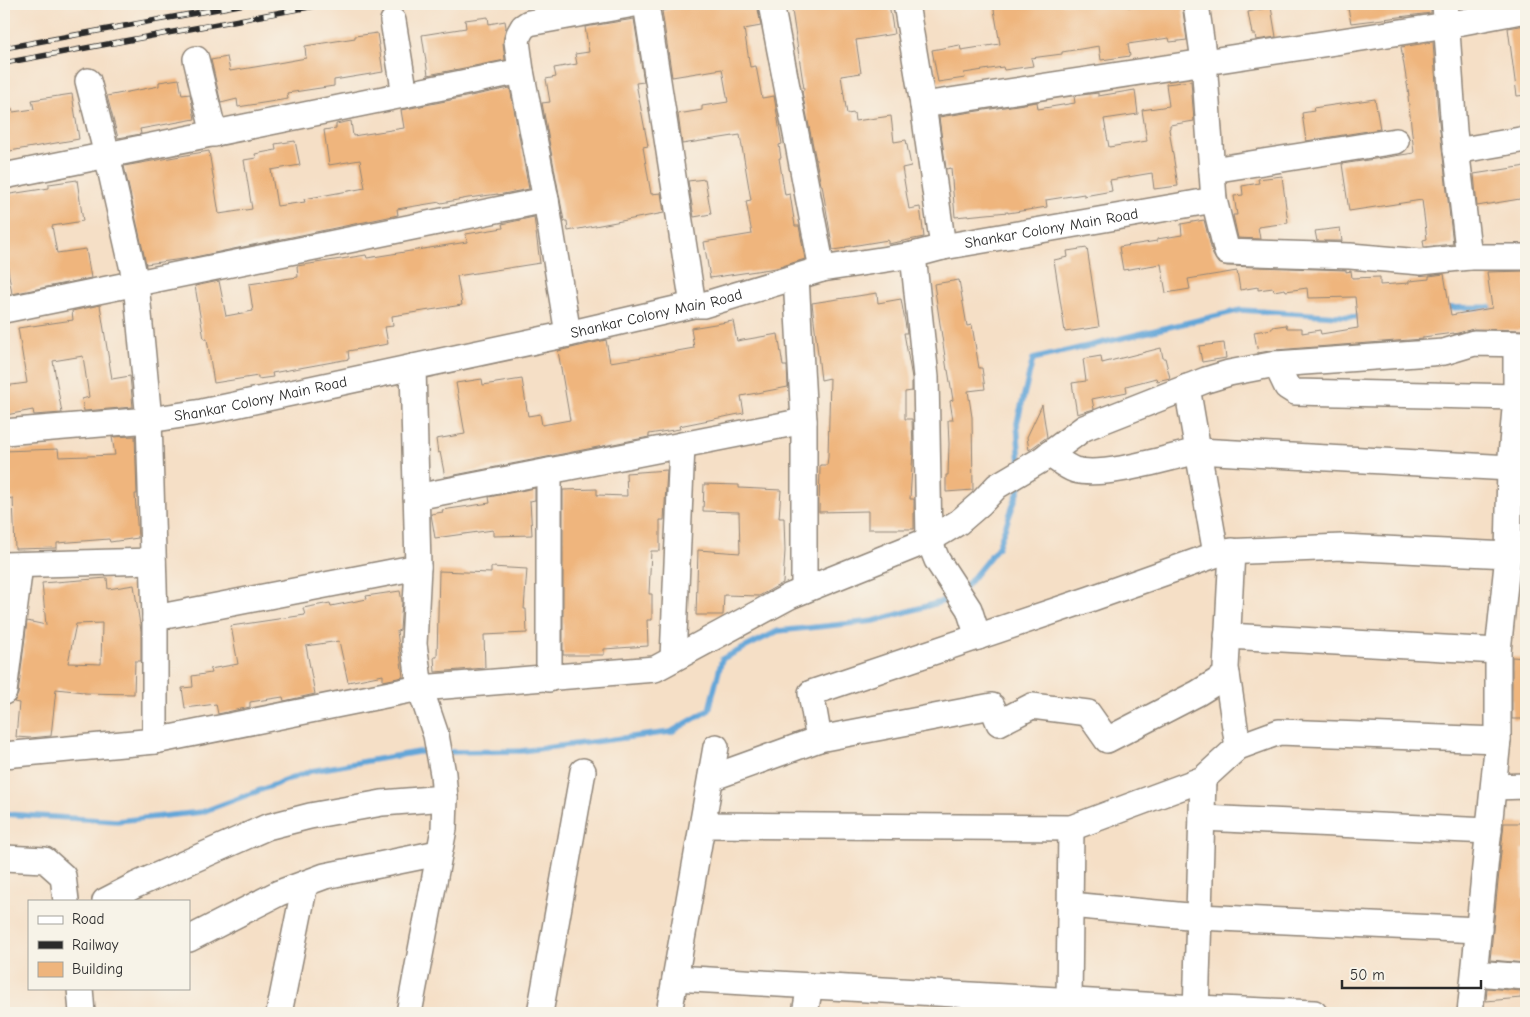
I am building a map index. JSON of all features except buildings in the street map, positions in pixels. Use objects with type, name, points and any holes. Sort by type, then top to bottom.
[{"type":"street","points":[[568,334],[517,41],[523,27],[530,23],[634,4]]},
{"type":"street","points":[[646,4],[693,305]]},
{"type":"street","points":[[771,4],[822,269]]},
{"type":"street","points":[[906,4],[923,104],[943,247]]},
{"type":"street","points":[[1196,4],[1204,61],[1214,200],[1226,252],[1350,256],[1421,262],[1469,257],[1526,257]]},
{"type":"street","points":[[923,104],[1204,61],[1446,14],[1526,10]]},
{"type":"street","points":[[1446,14],[1456,151],[1469,257]]},
{"type":"street","points":[[393,21],[405,95]]},
{"type":"street","points":[[196,59],[214,134]]},
{"type":"street","points":[[4,176],[521,70]]},
{"type":"street","points":[[88,82],[107,155],[136,283],[150,420],[155,618],[155,741]]},
{"type":"street","points":[[1456,151],[1526,140]]},
{"type":"street","points":[[1212,170],[1396,141]]},
{"type":"street","points":[[4,310],[546,200]]},
{"type":"street","name":"Shankar Colony Main Road","points":[[4,432],[150,420],[202,412],[568,334],[693,305],[703,305],[822,269],[913,255],[943,247],[1214,200]]},
{"type":"street","points":[[913,255],[926,377],[929,540],[937,560],[959,593],[974,621],[978,637]]},
{"type":"street","points":[[796,278],[804,421],[804,590]]},
{"type":"street","points":[[4,755],[155,741],[420,688],[655,669],[790,596],[929,540],[959,522],[997,486],[1045,457],[1084,428],[1187,387],[1228,373],[1276,364],[1444,352],[1474,344],[1521,344],[1510,468],[1518,497],[1508,555],[1498,651],[1498,740],[1470,1013]]},
{"type":"street","points":[[1276,364],[1288,387],[1295,392],[1516,397]]},
{"type":"street","points":[[409,1013],[444,829],[444,786],[436,735],[420,688],[414,644],[418,567],[413,367]]},
{"type":"street","points":[[1187,387],[1198,451],[1224,553],[1227,636],[1226,668],[1238,747]]},
{"type":"street","points":[[416,497],[804,421]]},
{"type":"street","points":[[673,659],[682,445]]},
{"type":"street","points":[[1045,457],[1074,470],[1098,472],[1118,470],[1198,451],[1510,468]]},
{"type":"street","points":[[549,471],[549,678]]},
{"type":"street","points":[[819,739],[811,693],[1224,553],[1342,547],[1508,555]]},
{"type":"street","points":[[4,692],[12,565],[153,561]]},
{"type":"street","points":[[155,618],[418,567]]},
{"type":"street","points":[[1227,636],[1498,651]]},
{"type":"street","points":[[711,778],[819,739],[992,706],[999,723],[1032,706],[1088,713],[1107,740],[1198,693],[1227,675]]},
{"type":"street","points":[[702,825],[1071,828],[1203,779],[1238,747],[1279,732],[1498,740]]},
{"type":"street","points":[[669,1013],[716,747]]},
{"type":"street","points":[[540,1013],[583,771]]},
{"type":"street","points":[[1196,1011],[1203,779]]},
{"type":"street","points":[[108,900],[136,885],[267,827],[310,816],[382,803],[444,786]]},
{"type":"street","points":[[1494,787],[1526,786]]},
{"type":"street","points":[[1202,818],[1489,832]]},
{"type":"street","points":[[1071,828],[1070,905],[1075,1005]]},
{"type":"street","points":[[190,938],[279,893],[325,876],[438,853]]},
{"type":"street","points":[[4,858],[45,860],[63,876],[66,900]]},
{"type":"street","points":[[279,1013],[306,884]]},
{"type":"street","points":[[1070,905],[1199,917],[1479,930]]},
{"type":"street","points":[[1475,973],[1526,977]]},
{"type":"street","points":[[675,978],[1075,1005],[1196,1011],[1314,1013]]},
{"type":"street","points":[[804,1013],[810,986]]},
{"type":"waterway","points":[[1444,308],[1499,307]]},
{"type":"waterway","points":[[1020,464],[1017,423],[1033,359],[1241,310],[1365,316]]},
{"type":"waterway","points":[[963,590],[998,547],[1022,481]]},
{"type":"waterway","points":[[446,752],[521,751],[671,732],[709,710],[722,659],[778,631],[874,621],[955,598]]},
{"type":"waterway","points":[[4,814],[117,821],[202,812],[311,771],[418,752],[432,752]]},
{"type":"railway","points":[[4,48],[245,4]]},
{"type":"railway","points":[[4,63],[326,4]]}]
